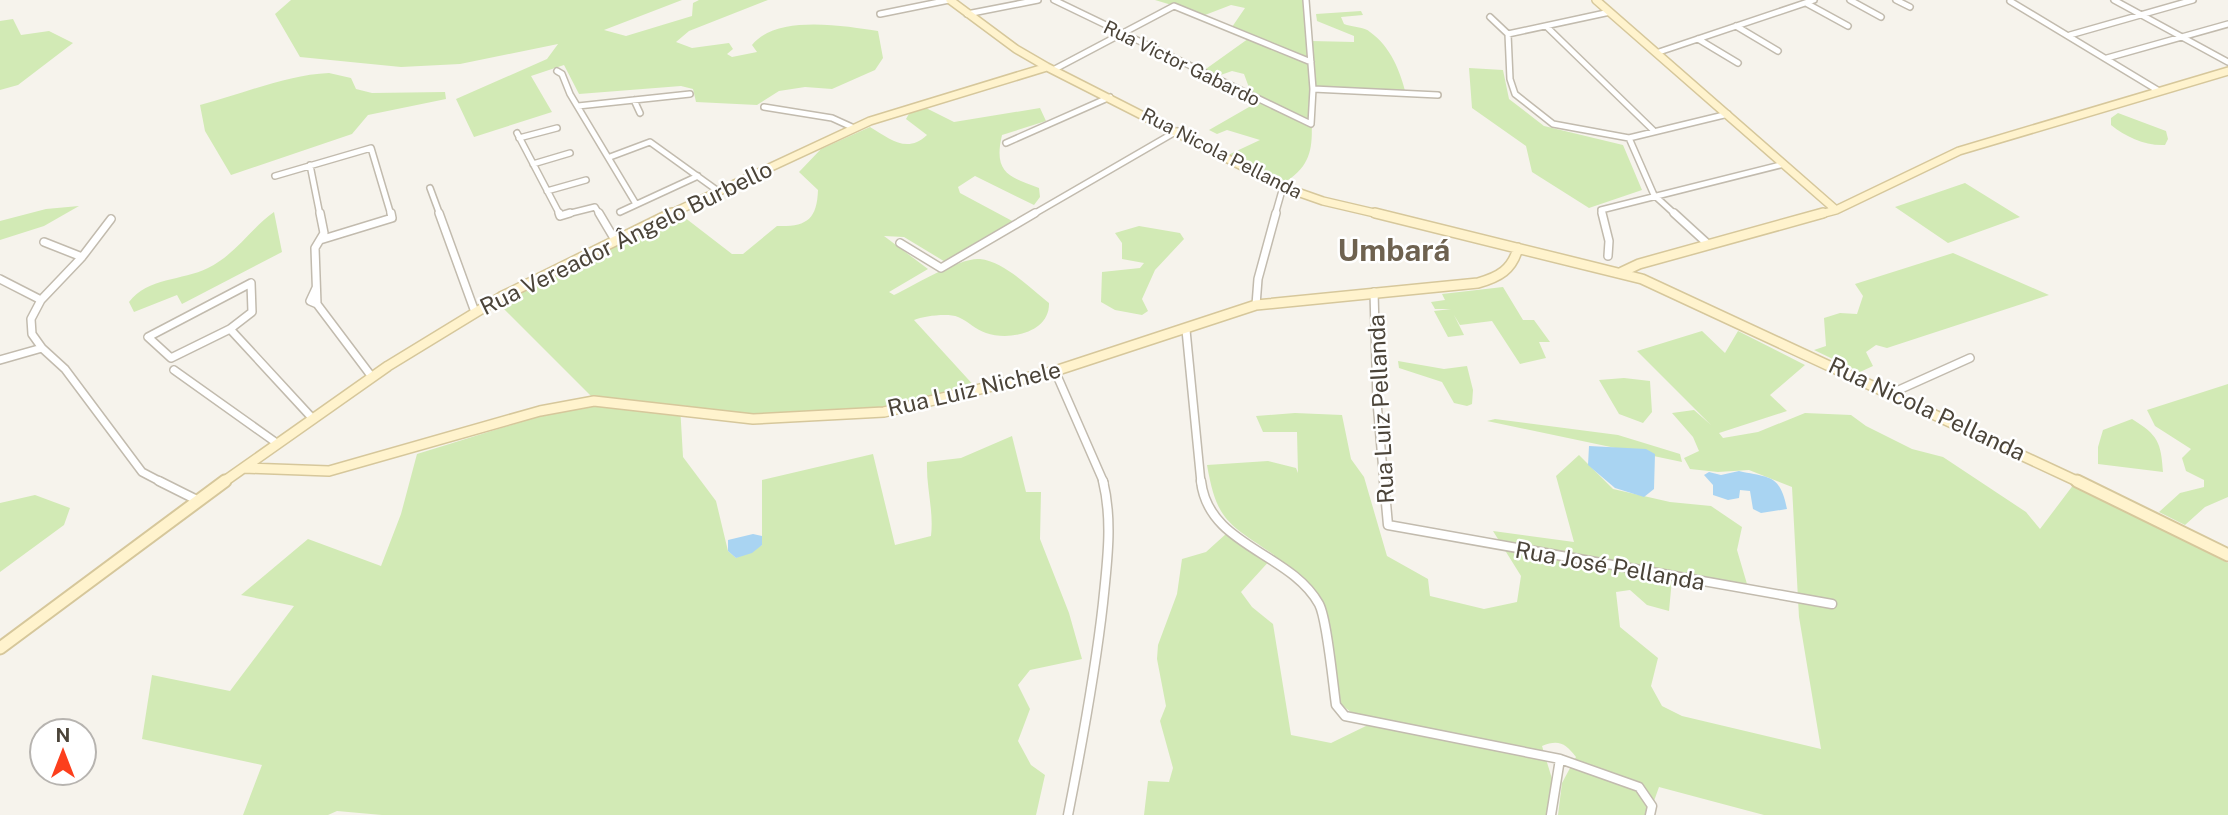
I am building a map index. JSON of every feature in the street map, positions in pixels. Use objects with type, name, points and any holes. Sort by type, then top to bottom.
[{"type":"main road","name":"Rua Nicola Pellanda","points":[[950,0],[967,15],[1050,68],[1283,187],[1323,201],[1622,272],[1688,299],[1892,393],[2228,555]]},
{"type":"main road","points":[[1596,0],[1836,210]]},
{"type":"main road","name":"Rua Vereador Ângelo Burbello","points":[[0,648],[197,500],[372,377],[475,312],[615,240],[854,128],[893,113],[1050,68]]},
{"type":"main road","points":[[1622,272],[1836,210],[1959,151],[2228,71]]},
{"type":"main road","name":"Rua Luiz Nichele","points":[[244,468],[329,471],[573,403],[634,403],[753,419],[833,416],[919,406],[1055,371],[1256,306],[1478,283],[1494,278],[1513,267],[1518,248]]},
{"type":"street","points":[[880,14],[950,0]]},
{"type":"street","points":[[967,15],[1015,2],[1038,0]]},
{"type":"street","name":"Rua Victor Gabardo","points":[[1054,0],[1311,124],[1313,89]]},
{"type":"street","points":[[1306,0],[1313,89],[1399,95],[1438,94]]},
{"type":"street","points":[[1656,53],[1814,0]]},
{"type":"street","points":[[1850,0],[1881,17]]},
{"type":"street","points":[[1896,0],[1910,7]]},
{"type":"street","points":[[2010,1],[2017,0]]},
{"type":"street","points":[[2114,0],[2228,62]]},
{"type":"street","points":[[2070,35],[2136,14],[2193,0]]},
{"type":"street","points":[[2010,1],[2160,91]]},
{"type":"street","points":[[1806,3],[1849,26]]},
{"type":"street","points":[[1050,68],[1174,6],[1311,62]]},
{"type":"street","points":[[1508,34],[1610,12]]},
{"type":"street","points":[[1490,17],[1508,34],[1510,79],[1515,94],[1553,124],[1629,138],[1653,130],[1728,114]]},
{"type":"street","points":[[2107,58],[2228,24]]},
{"type":"street","points":[[1546,26],[1653,130]]},
{"type":"street","points":[[1736,26],[1778,51]]},
{"type":"street","points":[[1698,39],[1738,63]]},
{"type":"street","points":[[557,71],[562,74],[636,204]]},
{"type":"street","points":[[578,106],[690,94]]},
{"type":"street","points":[[1006,143],[1110,97]]},
{"type":"street","points":[[634,100],[640,113]]},
{"type":"street","points":[[764,107],[832,118],[854,128]]},
{"type":"street","points":[[557,128],[518,136],[560,216],[595,207],[615,240]]},
{"type":"street","points":[[900,243],[941,268],[1177,131]]},
{"type":"street","points":[[1629,138],[1654,195],[1709,245]]},
{"type":"street","points":[[610,157],[650,142],[718,191]]},
{"type":"street","points":[[275,176],[370,148],[392,218],[320,240]]},
{"type":"street","points":[[533,164],[570,153]]},
{"type":"street","points":[[1608,256],[1609,241],[1601,210],[1784,164]]},
{"type":"street","points":[[310,165],[324,233],[315,248],[316,288],[309,298],[317,304],[372,377]]},
{"type":"street","points":[[620,212],[698,176]]},
{"type":"street","points":[[547,191],[586,180]]},
{"type":"street","points":[[1256,306],[1258,279],[1283,187]]},
{"type":"street","points":[[430,188],[475,312]]},
{"type":"street","points":[[111,219],[82,257],[41,300],[31,319],[32,334],[42,348],[65,369],[142,472],[197,500]]},
{"type":"street","points":[[44,242],[82,257]]},
{"type":"street","points":[[0,279],[41,300]]},
{"type":"street","points":[[251,283],[252,312],[230,329],[171,358],[148,337],[251,283]]},
{"type":"street","name":"Rua Luiz Pellanda","points":[[1374,292],[1377,402],[1388,525]]},
{"type":"street","points":[[230,329],[313,419]]},
{"type":"street","points":[[1186,330],[1203,500],[1221,526],[1298,578],[1320,606],[1336,705],[1345,716],[1560,759],[1639,787],[1652,806],[1650,815]]},
{"type":"street","points":[[0,360],[42,348]]},
{"type":"street","points":[[1892,393],[1970,359]]},
{"type":"street","points":[[174,370],[278,444]]},
{"type":"street","points":[[1055,371],[1102,475],[1109,503],[1108,556],[1094,685],[1068,815]]},
{"type":"street","name":"Rua José Pellanda","points":[[1388,525],[1832,604]]},
{"type":"street","points":[[1551,815],[1560,759]]},
{"type":"green space","points":[[291,0],[682,0],[604,30],[626,36],[692,16],[693,3],[699,0],[768,0],[689,31],[676,42],[692,48],[729,43],[733,49],[727,54],[732,57],[757,52],[752,45],[763,35],[777,29],[812,24],[830,25],[878,31],[883,58],[875,70],[832,89],[805,87],[779,91],[757,105],[696,102],[693,89],[681,86],[579,94],[564,65],[531,76],[552,112],[474,137],[456,99],[547,59],[558,44],[460,64],[401,67],[300,57],[275,14]]},
{"type":"green space","points":[[1155,0],[1304,0],[1311,41],[1354,42],[1354,36],[1317,21],[1316,14],[1361,11],[1363,15],[1341,17],[1344,24],[1368,30],[1384,45],[1398,68],[1406,94],[1312,89],[1309,154],[1295,175],[1282,184],[1228,155],[1260,140],[1227,130],[1217,134],[1209,130],[1263,99],[1251,93],[1244,74],[1232,71],[1215,77],[1203,71],[1252,36],[1232,27],[1245,8],[1231,5],[1205,15]]},
{"type":"green space","points":[[13,19],[21,35],[49,31],[73,43],[18,85],[0,90],[0,21]]},
{"type":"green space","points":[[1469,68],[1503,70],[1509,99],[1544,126],[1623,145],[1642,190],[1589,208],[1532,172],[1526,146],[1472,108]]},
{"type":"green space","points":[[329,73],[351,78],[356,89],[372,93],[445,92],[446,99],[368,115],[352,134],[231,175],[205,131],[200,105],[280,81]]},
{"type":"green space","points":[[922,106],[954,122],[1040,108],[1046,121],[1002,135],[1000,158],[1006,172],[1039,188],[1040,197],[1034,205],[975,176],[958,187],[960,193],[1016,223],[947,263],[904,237],[884,236],[928,269],[889,292],[894,295],[949,267],[980,259],[1008,270],[1049,303],[1048,313],[1043,321],[1036,328],[1006,336],[982,332],[954,316],[914,320],[977,389],[882,409],[750,415],[680,405],[683,457],[716,501],[728,551],[736,558],[762,545],[762,480],[873,454],[895,545],[931,536],[927,462],[961,458],[1012,436],[1026,492],[1041,492],[1040,539],[1069,613],[1082,659],[1030,670],[1018,685],[1030,709],[1018,741],[1031,765],[1045,775],[1036,815],[382,815],[337,811],[328,815],[243,815],[262,765],[142,739],[152,675],[230,691],[294,606],[241,595],[308,539],[381,566],[401,514],[417,454],[563,409],[592,397],[499,304],[663,223],[684,217],[732,254],[743,254],[777,226],[796,225],[808,220],[812,215],[818,190],[799,172],[821,149],[870,127],[898,143],[920,141],[927,135],[906,119],[910,112]]},
{"type":"green space","points":[[2118,113],[2166,131],[2168,139],[2165,145],[2129,137],[2111,125],[2111,118]]},
{"type":"green space","points":[[1965,183],[2020,217],[1948,243],[1895,207]]},
{"type":"green space","points":[[79,206],[44,226],[0,240],[0,221],[46,209]]},
{"type":"green space","points":[[274,212],[282,252],[182,304],[177,295],[134,312],[129,302],[137,294],[155,284],[198,272],[218,263]]},
{"type":"green space","points":[[1139,226],[1180,233],[1184,239],[1155,270],[1142,299],[1148,311],[1142,315],[1115,310],[1101,302],[1102,272],[1140,268],[1144,263],[1122,259],[1122,243],[1115,233]]},
{"type":"green space","points":[[1953,253],[2049,295],[1887,348],[1876,345],[1866,352],[1873,366],[1860,372],[1814,350],[1826,346],[1824,318],[1840,313],[1857,314],[1863,296],[1855,284]]},
{"type":"green space","points":[[1503,287],[1523,320],[1534,320],[1550,342],[1539,342],[1546,358],[1520,364],[1492,321],[1460,325],[1454,315],[1464,335],[1448,337],[1434,311],[1451,309],[1435,309],[1431,302],[1445,300],[1442,294]]},
{"type":"green space","points":[[1702,331],[1725,353],[1738,331],[1805,365],[1770,395],[1787,411],[1719,433],[1723,438],[1758,432],[1805,413],[1851,415],[1866,426],[1912,449],[1943,457],[2026,512],[2040,529],[2074,484],[2228,563],[2228,815],[1764,815],[1659,787],[1649,815],[1558,815],[1562,783],[1576,757],[1565,746],[1553,743],[1542,746],[1553,782],[1547,815],[1144,815],[1148,781],[1169,782],[1173,768],[1160,721],[1166,706],[1157,659],[1158,645],[1177,594],[1182,559],[1206,552],[1227,533],[1272,557],[1274,555],[1235,527],[1220,510],[1207,465],[1268,461],[1296,468],[1298,473],[1297,432],[1263,432],[1256,416],[1295,413],[1342,415],[1351,459],[1364,477],[1387,556],[1428,579],[1430,596],[1484,609],[1517,602],[1521,576],[1493,531],[1574,542],[1556,476],[1579,455],[1613,489],[1670,502],[1711,506],[1742,527],[1737,550],[1747,584],[1733,590],[1672,579],[1669,611],[1647,605],[1630,590],[1616,592],[1620,627],[1658,658],[1651,686],[1662,706],[1682,716],[1821,749],[1799,617],[1792,487],[1749,470],[1718,472],[1690,469],[1684,458],[1699,451],[1693,437],[1672,413],[1694,410],[1711,425],[1637,351]],"holes":[[[1272,558],[1300,575],[1312,587],[1327,618],[1331,635],[1339,703],[1368,725],[1331,743],[1291,735],[1273,624],[1252,607],[1241,592]]]},
{"type":"green space","points":[[1398,361],[1444,369],[1467,366],[1473,390],[1472,404],[1467,406],[1454,403],[1442,382],[1399,368]]},
{"type":"green space","points":[[1624,378],[1650,381],[1652,412],[1643,423],[1619,414],[1599,380]]},
{"type":"green space","points":[[2228,384],[2228,497],[2205,507],[2185,525],[2159,512],[2180,493],[2204,487],[2204,480],[2186,471],[2182,458],[2191,449],[2155,426],[2147,410]]},
{"type":"green space","points":[[1495,419],[1618,435],[1680,454],[1682,462],[1487,421]]},
{"type":"green space","points":[[2132,419],[2148,430],[2156,440],[2161,453],[2163,472],[2098,464],[2098,447],[2103,430]]},
{"type":"green space","points":[[35,495],[70,508],[64,525],[0,572],[0,503]]},
{"type":"water","points":[[1589,446],[1646,449],[1655,454],[1654,489],[1644,497],[1615,488],[1588,465]]},
{"type":"water","points":[[1739,471],[1766,477],[1777,483],[1787,509],[1761,513],[1753,509],[1750,491],[1740,490],[1739,498],[1728,500],[1713,495],[1713,485],[1704,475],[1709,472],[1721,475]]},
{"type":"water","points":[[753,534],[762,536],[762,545],[752,553],[736,558],[728,551],[728,540]]},
{"type":"district","name":"Umbará","points":[[1394,251]]}]
